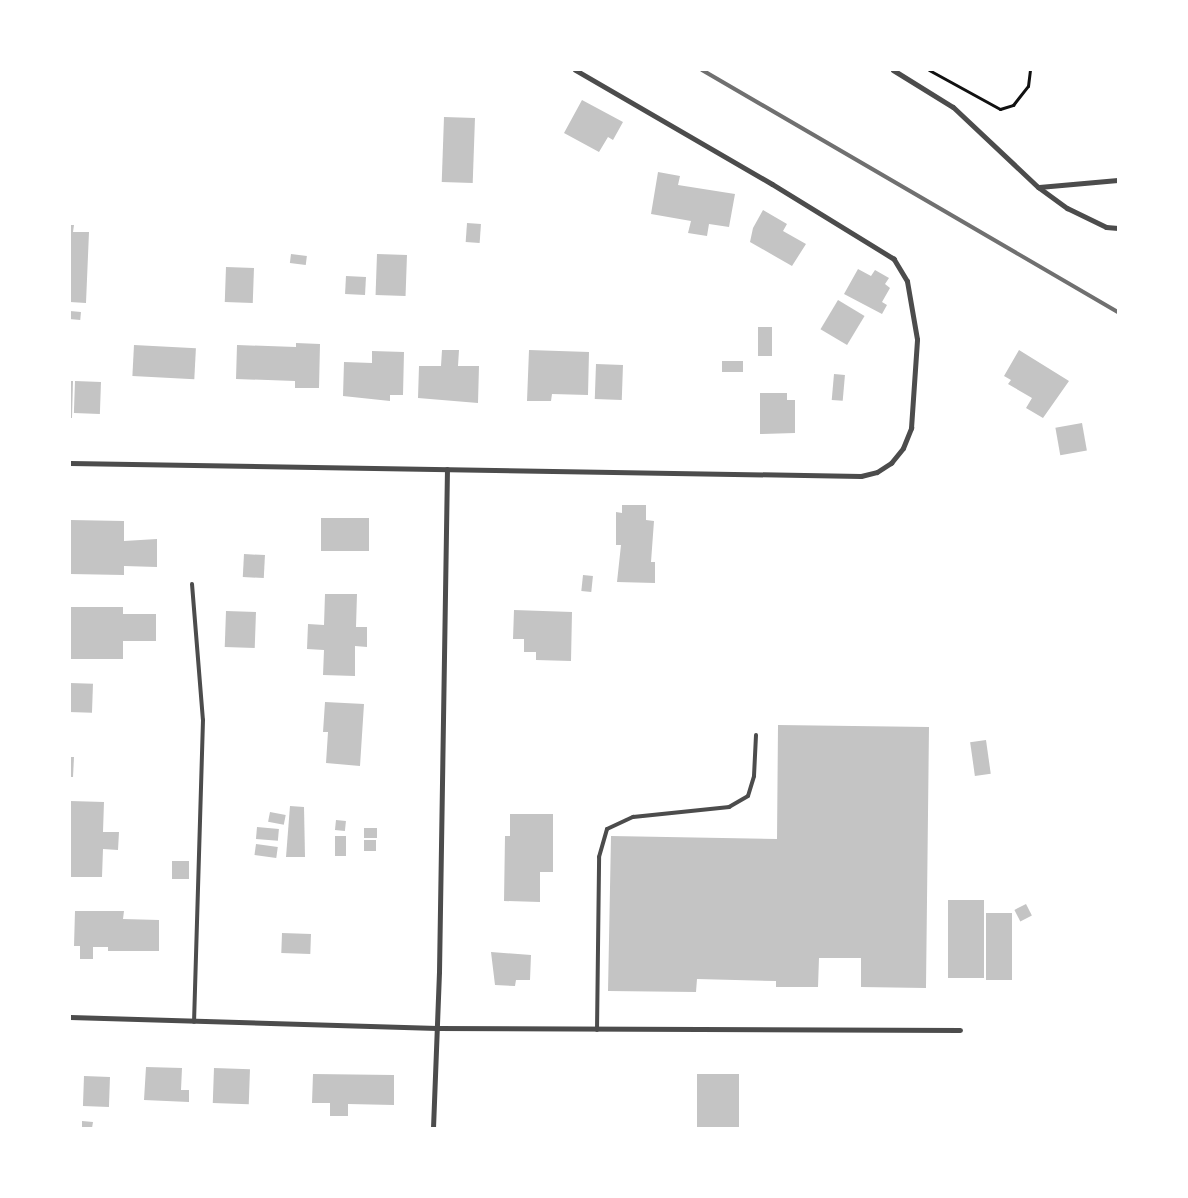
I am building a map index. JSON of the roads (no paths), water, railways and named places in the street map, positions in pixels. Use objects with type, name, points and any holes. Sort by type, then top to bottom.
[{"type":"street","points":[[70,463],[861,476],[884,468],[903,448],[911,428],[916,371],[915,316],[907,281],[894,259],[772,184],[575,70]]},
{"type":"street","points":[[893,70],[953,107],[1038,187],[1066,208],[1106,227],[1118,228]]},
{"type":"street","points":[[1038,187],[1118,180]]},
{"type":"street","points":[[433,1128],[437,1028],[447,469]]},
{"type":"street","points":[[70,1017],[437,1028],[960,1030]]},
{"type":"lane","points":[[192,584],[203,720],[194,1022]]},
{"type":"lane","points":[[597,1030],[599,857],[607,829],[633,817],[729,807],[748,796],[754,776],[756,735]]},
{"type":"railway","points":[[702,70],[1118,312]]}]
